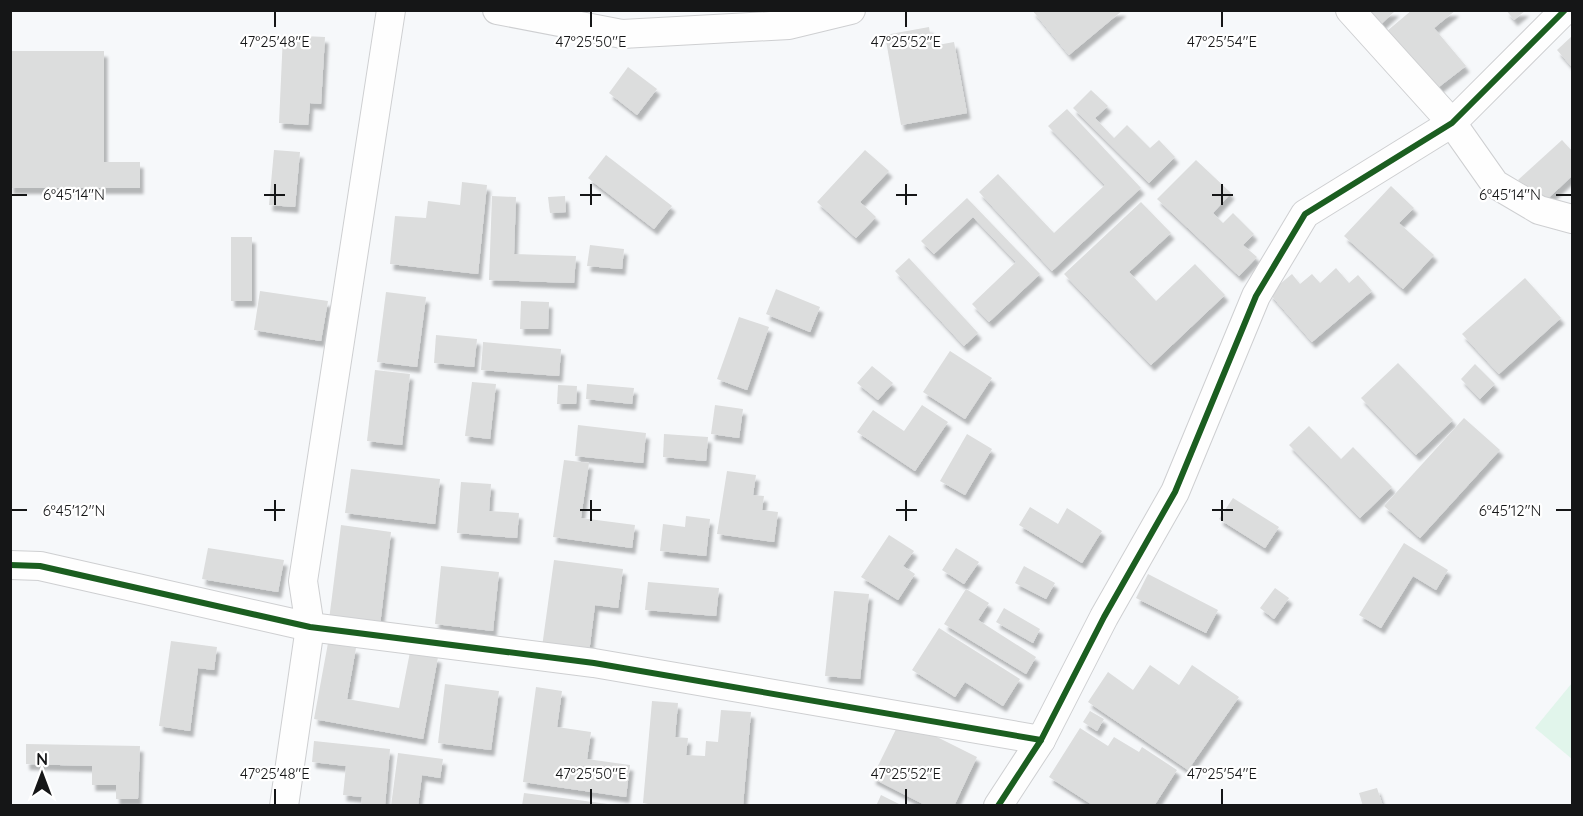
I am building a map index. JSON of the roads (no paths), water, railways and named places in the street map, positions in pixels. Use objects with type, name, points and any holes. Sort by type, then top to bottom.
[{"type":"street","points":[[284,806],[310,627],[303,581],[391,10]]},
{"type":"street","points":[[497,10],[622,34],[789,25],[851,10]]},
{"type":"street","points":[[1350,10],[1452,123],[1495,184],[1539,210],[1572,219]]},
{"type":"street","points":[[998,806],[1041,740],[1104,617],[1175,492],[1256,296],[1305,214],[1452,123],[1565,10]]},
{"type":"street","points":[[10,565],[40,566],[310,627],[594,663],[1041,740]]}]
